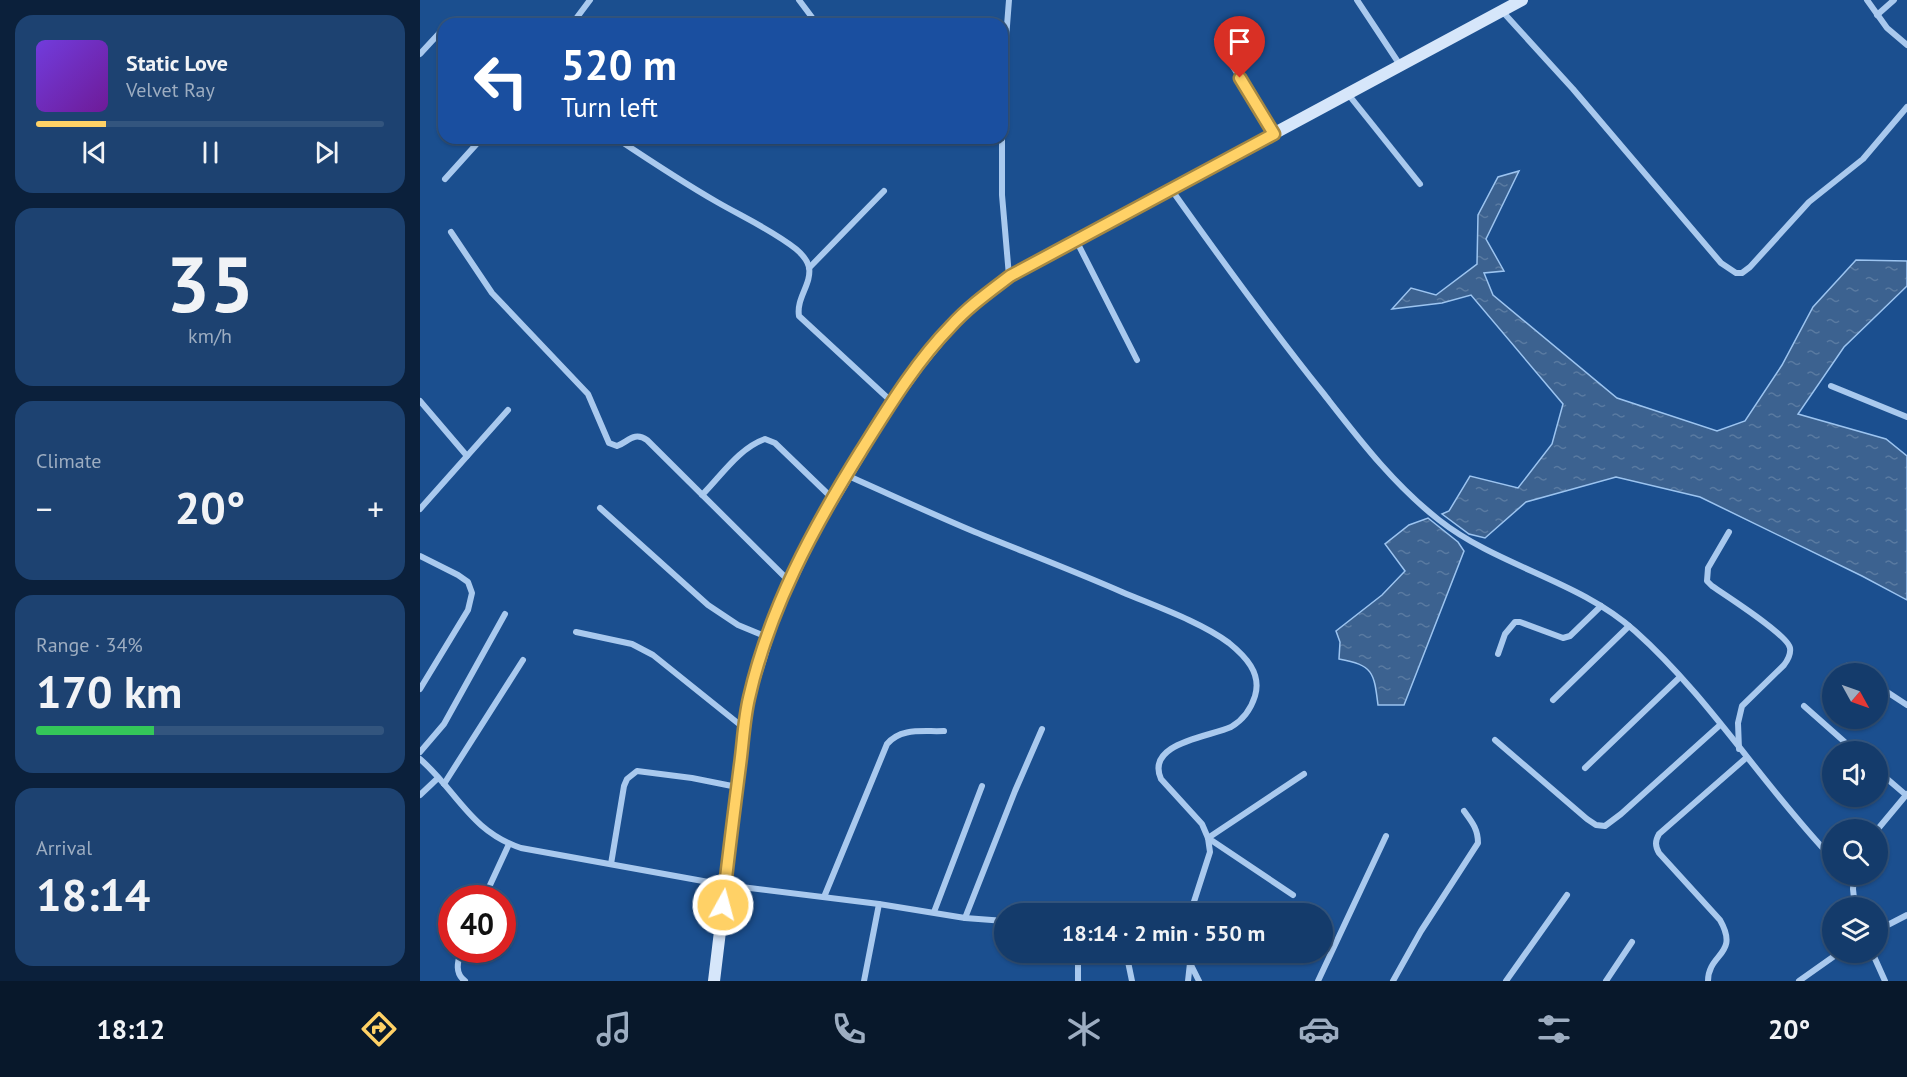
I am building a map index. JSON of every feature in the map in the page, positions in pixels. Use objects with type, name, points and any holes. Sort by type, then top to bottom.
[{"type":"street","points":[[576,18],[590,0]]},
{"type":"street","points":[[799,0],[812,18]]},
{"type":"street","points":[[1008,18],[1009,0]]},
{"type":"street","points":[[1357,0],[1400,66]]},
{"type":"street","points":[[714,981],[748,700],[767,637],[789,581],[832,498],[892,402],[951,326],[972,305],[1010,276],[1522,0]]},
{"type":"street","points":[[1867,0],[1887,28],[1907,45]]},
{"type":"street","points":[[1877,15],[1894,0]]},
{"type":"street","points":[[1502,11],[1573,89],[1721,263],[1736,273],[1742,273],[1750,267],[1809,202],[1863,159],[1907,107]]},
{"type":"street","points":[[420,54],[438,34]]},
{"type":"street","points":[[1217,40],[1274,134]]},
{"type":"street","points":[[1348,94],[1420,184]]},
{"type":"street","points":[[445,179],[477,144]]},
{"type":"street","points":[[625,144],[795,248],[805,257],[809,268],[808,279],[798,307],[799,316],[892,402]]},
{"type":"street","points":[[1002,144],[1002,195],[1010,276]]},
{"type":"street","points":[[1171,189],[1275,332],[1368,450],[1402,487],[1438,520],[1470,542],[1563,585],[1601,606],[1629,626],[1696,694],[1746,758],[1822,847]]},
{"type":"street","points":[[809,268],[884,191]]},
{"type":"street","points":[[451,232],[492,293],[588,394],[609,443],[617,446],[631,437],[641,436],[789,581]]},
{"type":"street","points":[[1076,240],[1137,360]]},
{"type":"street","points":[[1831,386],[1907,417]]},
{"type":"street","points":[[420,401],[467,456]]},
{"type":"street","points":[[420,509],[508,410]]},
{"type":"street","points":[[702,495],[744,450],[754,442],[765,439],[775,443],[832,498]]},
{"type":"street","points":[[846,475],[973,531],[1187,620],[1227,642],[1252,665],[1257,680],[1256,694],[1244,717],[1231,726],[1171,748],[1162,755],[1159,766],[1158,773],[1161,779],[1202,824],[1209,838],[1210,852],[1194,903]]},
{"type":"street","points":[[600,508],[708,605],[738,625],[767,637]]},
{"type":"street","points":[[1729,532],[1708,568],[1707,581],[1787,640],[1790,648],[1788,660],[1784,665],[1742,706],[1738,723],[1739,749]]},
{"type":"street","points":[[420,556],[468,582],[472,593],[468,610],[420,689]]},
{"type":"street","points":[[1498,654],[1505,634],[1515,622],[1563,639],[1570,636],[1601,606]]},
{"type":"street","points":[[420,752],[444,724],[505,614]]},
{"type":"street","points":[[1553,700],[1629,626]]},
{"type":"street","points":[[576,632],[632,644],[653,655],[745,728]]},
{"type":"street","points":[[444,784],[524,660]]},
{"type":"street","points":[[1585,768],[1680,677]]},
{"type":"street","points":[[1888,693],[1907,705]]},
{"type":"street","points":[[1804,706],[1844,741]]},
{"type":"street","points":[[1495,740],[1587,819],[1596,825],[1605,826],[1720,725]]},
{"type":"street","points":[[965,918],[1042,729]]},
{"type":"street","points":[[824,897],[887,744],[893,737],[904,732],[944,731]]},
{"type":"street","points":[[1708,981],[1708,973],[1722,952],[1727,933],[1720,920],[1659,853],[1656,840],[1659,834],[1746,758]]},
{"type":"street","points":[[420,759],[487,832],[509,844],[725,885],[994,920]]},
{"type":"street","points":[[611,864],[624,786],[627,779],[637,771],[645,770],[737,787]]},
{"type":"street","points":[[1209,838],[1305,774]]},
{"type":"street","points":[[420,795],[438,778]]},
{"type":"street","points":[[1885,819],[1906,794],[1888,779]]},
{"type":"street","points":[[934,912],[982,786]]},
{"type":"street","points":[[1393,981],[1421,931],[1478,843],[1475,826],[1464,811]]},
{"type":"street","points":[[1318,981],[1386,836]]},
{"type":"street","points":[[1209,838],[1293,895]]},
{"type":"street","points":[[490,885],[509,844]]},
{"type":"street","points":[[1506,981],[1567,895]]},
{"type":"street","points":[[864,981],[879,904]]},
{"type":"street","points":[[1888,925],[1907,915]]},
{"type":"street","points":[[1606,981],[1632,942]]},
{"type":"street","points":[[458,963],[460,978],[465,981]]},
{"type":"street","points":[[1078,963],[1078,981]]},
{"type":"street","points":[[1128,963],[1132,981]]},
{"type":"street","points":[[1188,981],[1190,963]]},
{"type":"street","points":[[1190,963],[1199,981]]},
{"type":"street","points":[[1799,981],[1824,963]]},
{"type":"street","points":[[1877,963],[1885,981]]},
{"type":"water","points":[[1519,171],[1486,239],[1504,271],[1484,273],[1493,295],[1617,398],[1717,431],[1745,421],[1782,365],[1813,307],[1856,260],[1907,261],[1907,286],[1844,347],[1798,414],[1886,439],[1907,456],[1907,600],[1700,497],[1616,477],[1526,502],[1485,538],[1469,534],[1442,514],[1449,511],[1470,476],[1518,488],[1552,444],[1563,404],[1471,295],[1442,303],[1392,309],[1411,288],[1436,295],[1477,264],[1478,215],[1498,177]]},
{"type":"water","points":[[1428,518],[1458,542],[1464,551],[1404,705],[1378,705],[1370,672],[1359,664],[1339,659],[1340,642],[1336,631],[1382,595],[1405,571],[1385,544],[1409,525]]},
{"type":"route","points":[[723,905],[748,700],[757,667],[775,613],[792,574],[846,475],[886,411],[951,326],[972,305],[1010,276],[1274,134],[1240,78]]}]
